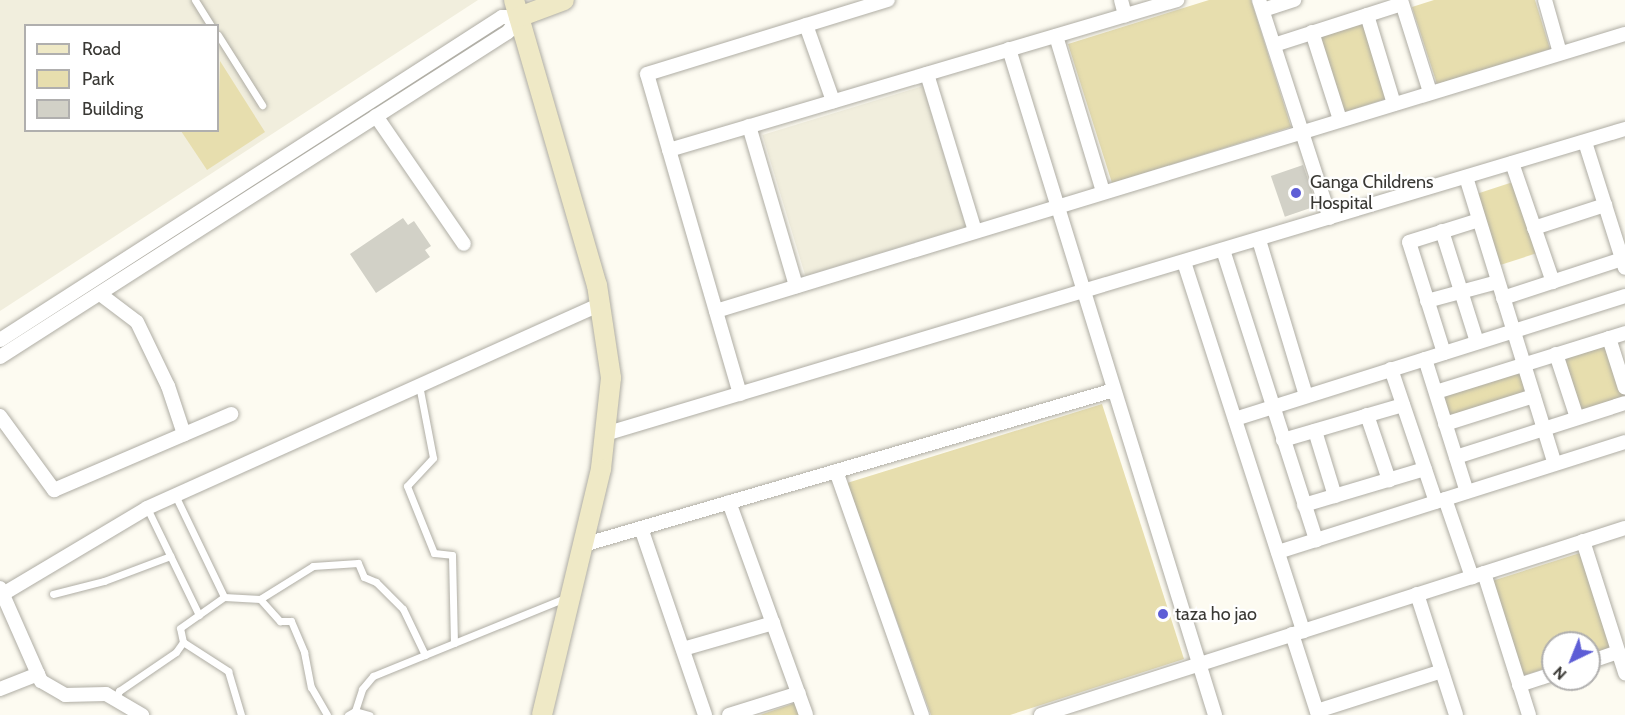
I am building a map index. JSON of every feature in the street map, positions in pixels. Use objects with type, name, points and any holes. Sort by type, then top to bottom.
[{"type":"street","points":[[0,340],[502,16],[536,0]]},
{"type":"street","points":[[516,9],[564,0]]},
{"type":"street","points":[[740,394],[646,74],[806,25],[848,6],[888,0]]},
{"type":"street","points":[[1121,0],[1125,15]]},
{"type":"street","points":[[669,150],[1177,0]]},
{"type":"street","points":[[1292,0],[1261,5],[1330,218]]},
{"type":"street","points":[[1545,0],[1560,53]]},
{"type":"street","points":[[1274,45],[1402,2],[1430,92]]},
{"type":"street","points":[[0,357],[508,32],[516,9]]},
{"type":"street","points":[[516,9],[600,304],[611,378],[601,469],[542,715]]},
{"type":"street","points":[[1367,15],[1394,104]]},
{"type":"street","points":[[806,25],[833,101]]},
{"type":"street","points":[[1312,32],[1340,120]]},
{"type":"street","points":[[716,311],[1625,34]]},
{"type":"street","points":[[1056,36],[1102,192]]},
{"type":"street","points":[[1009,49],[1215,715]]},
{"type":"street","points":[[927,74],[975,231]]},
{"type":"street","points":[[376,116],[464,244]]},
{"type":"street","points":[[749,126],[796,286]]},
{"type":"street","points":[[605,434],[1625,129]]},
{"type":"street","points":[[1503,298],[1624,263],[1585,142]]},
{"type":"street","points":[[1512,163],[1552,282]]},
{"type":"street","points":[[1466,177],[1555,464]]},
{"type":"street","points":[[1534,228],[1605,206]]},
{"type":"street","points":[[1444,353],[1408,242],[1479,220]]},
{"type":"street","points":[[1442,231],[1477,342]]},
{"type":"street","points":[[1258,240],[1306,396]]},
{"type":"street","points":[[1223,250],[1316,540]]},
{"type":"street","points":[[1184,262],[1278,552],[1317,713],[1442,671]]},
{"type":"street","points":[[1427,301],[1498,282]]},
{"type":"street","points":[[100,294],[137,322],[168,386],[184,434]]},
{"type":"street","points":[[1235,419],[1625,296]]},
{"type":"street","points":[[142,715],[106,694],[65,695],[40,681],[1,591],[147,508],[600,304]]},
{"type":"street","points":[[1436,392],[1625,333]]},
{"type":"street","points":[[1609,338],[1625,388]]},
{"type":"street","points":[[1556,354],[1577,418]]},
{"type":"street","points":[[1425,358],[1467,492]]},
{"type":"street","points":[[1391,369],[1425,469],[1478,575],[1529,715]]},
{"type":"street","points":[[583,544],[1114,390]]},
{"type":"street","points":[[1445,424],[1534,396]]},
{"type":"street","points":[[1456,457],[1625,403]]},
{"type":"street","points":[[1283,440],[1403,405]]},
{"type":"street","points":[[0,416],[54,490],[231,414]]},
{"type":"street","points":[[1367,415],[1389,480]]},
{"type":"street","points":[[1315,431],[1335,496]]},
{"type":"street","points":[[1278,552],[1625,442]]},
{"type":"street","points":[[1304,505],[1425,469]]},
{"type":"street","points":[[836,471],[922,715]]},
{"type":"street","points":[[729,502],[806,715]]},
{"type":"street","points":[[640,528],[705,715]]},
{"type":"street","points":[[1041,715],[1625,528]]},
{"type":"street","points":[[1583,541],[1625,673]]},
{"type":"street","points":[[1417,594],[1456,715]]},
{"type":"street","points":[[682,649],[773,623]]},
{"type":"street","points":[[1601,658],[1618,652]]},
{"type":"street","points":[[0,689],[38,674]]},
{"type":"street","points":[[1519,685],[1541,678]]},
{"type":"street","points":[[738,714],[798,693]]},
{"type":"lane","points":[[195,0],[210,24]]},
{"type":"lane","points":[[219,38],[262,105]]},
{"type":"lane","points":[[419,385],[433,458],[407,486],[434,553],[452,555],[454,643]]},
{"type":"lane","points":[[175,495],[224,597]]},
{"type":"lane","points":[[147,508],[199,615]]},
{"type":"lane","points":[[53,594],[104,581],[170,556]]},
{"type":"lane","points":[[241,715],[228,671],[183,642],[180,628],[224,597],[260,599],[313,566],[358,563],[364,577],[376,582],[403,609],[425,655]]},
{"type":"lane","points":[[348,715],[355,711],[362,689],[373,676],[570,597]]},
{"type":"lane","points":[[260,599],[280,621],[291,621],[304,652],[311,687],[327,715]]},
{"type":"lane","points":[[116,699],[119,691],[176,652],[183,642]]},
{"type":"lane","points":[[355,711],[369,715]]},
{"type":"shaded area","points":[[0,0],[478,0],[0,311]]},
{"type":"shaded area","points":[[923,86],[966,227],[805,276],[762,135]]},
{"type":"green space","points":[[1209,0],[1251,0],[1291,127],[1112,183],[1068,44]]},
{"type":"green space","points":[[1434,0],[1535,0],[1550,49],[1437,84],[1412,7]]},
{"type":"green space","points":[[1363,23],[1387,98],[1343,113],[1318,38]]},
{"type":"green space","points":[[220,61],[265,132],[207,170],[182,132],[219,132]]},
{"type":"green space","points":[[1513,182],[1536,253],[1497,266],[1474,195]]},
{"type":"green space","points":[[1607,342],[1625,399],[1580,414],[1561,357]]},
{"type":"green space","points":[[1520,370],[1528,393],[1448,420],[1441,397]]},
{"type":"green space","points":[[1102,404],[1184,659],[1010,715],[931,715],[847,483]]},
{"type":"green space","points":[[1580,553],[1611,647],[1601,651],[1601,631],[1541,631],[1541,670],[1522,676],[1492,581]]},
{"type":"green space","points":[[795,703],[799,715],[760,715]]},
{"type":"building","points":[[1303,165],[1317,206],[1285,217],[1271,176]]},
{"type":"building","points":[[403,218],[408,225],[414,221],[431,246],[425,250],[430,257],[376,293],[350,254]]},
{"type":"place","name":"Ganga Childrens Hospital","points":[[1296,193]]},
{"type":"place","name":"taza ho jao","points":[[1163,614]]}]
